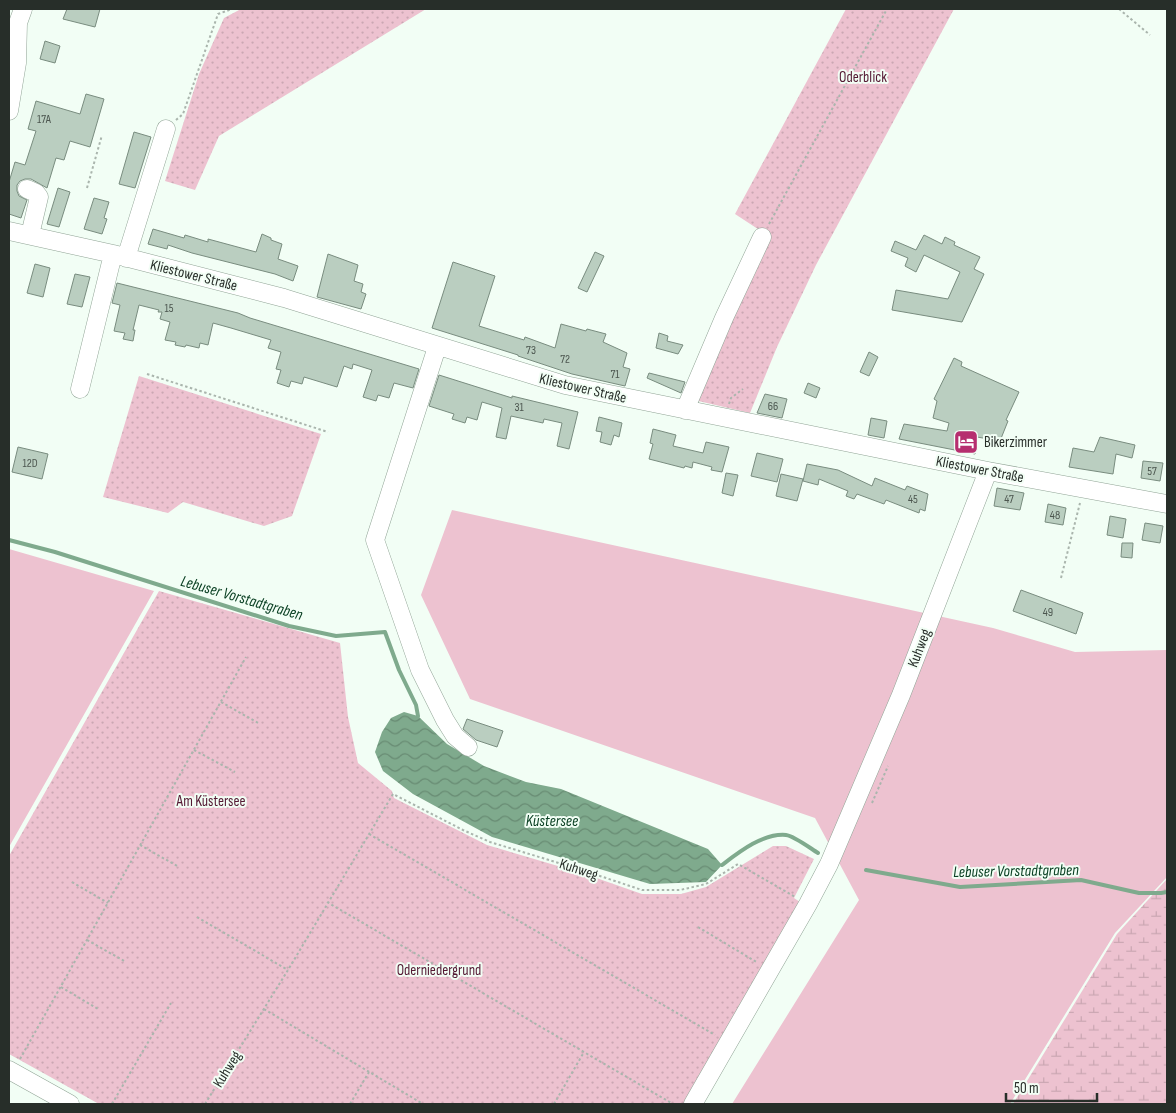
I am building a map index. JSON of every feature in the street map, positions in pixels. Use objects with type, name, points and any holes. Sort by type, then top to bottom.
[{"type":"street","points":[[9,111],[18,23],[23,9]]},
{"type":"street","points":[[80,389],[120,256],[166,129]]},
{"type":"street","points":[[27,189],[36,193],[39,197],[30,235]]},
{"type":"street","name":"Kliestower Straße","points":[[9,231],[120,256],[284,298],[565,385],[988,471],[1167,504]]},
{"type":"street","points":[[685,410],[724,318],[762,238]]},
{"type":"street","points":[[438,347],[375,540],[420,670],[450,728],[455,736],[468,747]]},
{"type":"street","name":"Kuhweg","points":[[693,1104],[829,864],[901,695],[988,471]]},
{"type":"street","points":[[11,1071],[70,1104]]},
{"type":"path","points":[[166,129],[183,114],[218,14],[232,9]]},
{"type":"path","points":[[762,238],[887,9]]},
{"type":"path","points":[[1119,9],[1150,35]]},
{"type":"path","points":[[87,188],[102,135]]},
{"type":"path","points":[[147,374],[328,432]]},
{"type":"path","points":[[731,398],[743,389]]},
{"type":"path","points":[[1061,578],[1084,488]]},
{"type":"path","points":[[11,1071],[246,657]]},
{"type":"path","points":[[221,702],[260,724]]},
{"type":"path","points":[[194,750],[234,772]]},
{"type":"path","name":"Kuhweg","points":[[206,1104],[393,794],[490,842],[585,870],[642,890],[680,890],[706,884],[738,864],[808,904]]},
{"type":"path","points":[[369,834],[728,1042]]},
{"type":"path","points":[[140,845],[179,867]]},
{"type":"path","points":[[72,882],[108,903]]},
{"type":"path","points":[[328,902],[673,1104]]},
{"type":"path","points":[[197,917],[288,970]]},
{"type":"path","points":[[698,927],[770,970]]},
{"type":"path","points":[[87,940],[126,962]]},
{"type":"path","points":[[60,987],[98,1008]]},
{"type":"path","points":[[112,1104],[171,1003]]},
{"type":"path","points":[[264,1009],[423,1104]]},
{"type":"path","points":[[554,1104],[584,1052]]},
{"type":"path","points":[[350,1104],[369,1072]]},
{"type":"green space","points":[[241,9],[426,9],[219,136],[195,190],[165,181],[199,74],[224,18]]},
{"type":"green space","name":"Oderblick","points":[[846,9],[954,9],[816,265],[777,347],[750,413],[694,400],[767,235],[735,214]]},
{"type":"green space","points":[[139,376],[321,434],[292,516],[264,526],[183,502],[168,513],[103,497]]},
{"type":"green space","points":[[452,510],[993,628],[1075,652],[1167,650],[1167,877],[1115,933],[1010,1104],[732,1104],[859,900],[815,818],[470,699],[421,595]]},
{"type":"green space","points":[[9,549],[154,591],[9,847]]},
{"type":"green space","points":[[159,591],[340,643],[348,717],[358,763],[392,791],[394,798],[487,845],[585,874],[642,894],[681,894],[706,887],[773,846],[786,846],[814,859],[794,898],[803,904],[688,1104],[99,1104],[9,1054],[9,856]]},
{"type":"green space","points":[[1167,879],[1167,1104],[1013,1104],[1117,934]]},
{"type":"water","name":"Küstersee","points":[[404,712],[418,716],[447,744],[484,766],[526,782],[561,789],[708,849],[722,865],[706,882],[650,884],[492,837],[413,794],[383,771],[375,752],[382,732],[391,718]]},
{"type":"building","points":[[67,9],[100,9],[95,27],[63,19]]},
{"type":"building","points":[[45,41],[60,46],[55,63],[40,59]]},
{"type":"building","points":[[86,94],[104,99],[90,147],[70,141],[64,160],[56,158],[47,188],[31,179],[20,181],[17,185],[17,191],[19,196],[27,200],[21,218],[9,214],[9,182],[15,162],[25,165],[36,131],[28,129],[36,101],[80,114]]},
{"type":"building","points":[[134,132],[151,137],[135,188],[119,184]]},
{"type":"building","points":[[58,188],[70,192],[59,227],[47,224]]},
{"type":"building","points":[[94,198],[109,202],[104,218],[107,219],[102,234],[84,229]]},
{"type":"building","points":[[153,229],[184,238],[185,235],[208,242],[208,239],[256,252],[262,234],[282,244],[278,259],[298,266],[293,281],[275,274],[168,245],[167,249],[148,244]]},
{"type":"building","points":[[924,235],[942,244],[945,237],[955,242],[954,245],[980,257],[974,269],[984,274],[962,322],[892,310],[896,290],[948,299],[960,272],[924,255],[916,272],[905,266],[908,258],[891,251],[895,241],[916,250]]},
{"type":"building","points":[[595,252],[604,256],[587,292],[578,288]]},
{"type":"building","points":[[328,254],[358,265],[354,281],[363,284],[361,292],[366,294],[361,309],[317,297]]},
{"type":"building","points":[[453,262],[495,276],[479,326],[524,340],[525,337],[555,348],[561,324],[606,334],[603,342],[627,353],[623,367],[630,369],[625,386],[572,374],[432,328]]},
{"type":"building","points":[[35,264],[50,268],[43,297],[27,293]]},
{"type":"building","points":[[75,274],[90,277],[82,307],[67,304]]},
{"type":"building","points":[[117,283],[238,313],[419,369],[413,388],[394,383],[389,398],[378,395],[376,401],[363,397],[372,370],[353,364],[352,369],[344,366],[337,387],[304,377],[302,384],[291,381],[289,387],[277,383],[281,370],[276,369],[281,352],[268,348],[271,340],[213,323],[208,345],[200,343],[199,348],[175,345],[176,342],[165,340],[170,322],[160,319],[162,312],[139,305],[133,330],[135,330],[133,341],[123,339],[125,333],[114,331],[120,305],[112,303]]},
{"type":"building","points":[[659,333],[668,336],[667,341],[683,345],[678,354],[656,348]]},
{"type":"building","points":[[869,352],[878,357],[869,376],[860,372]]},
{"type":"building","points":[[954,358],[962,362],[961,366],[1019,392],[1006,420],[1008,421],[1000,441],[977,437],[975,454],[899,439],[904,424],[947,431],[949,423],[933,418],[937,401],[934,399]]},
{"type":"building","points":[[649,373],[685,382],[681,393],[647,378]]},
{"type":"building","points":[[439,375],[512,398],[512,396],[578,412],[569,449],[557,446],[562,423],[544,419],[543,423],[511,416],[506,439],[496,437],[502,408],[482,402],[477,420],[467,417],[465,423],[452,419],[454,414],[429,406]]},
{"type":"building","points":[[808,383],[820,388],[816,398],[804,393]]},
{"type":"building","points":[[765,394],[787,399],[782,418],[757,413]]},
{"type":"building","points":[[599,417],[622,423],[619,437],[614,435],[611,445],[600,442],[602,432],[596,431]]},
{"type":"building","points":[[871,418],[887,421],[884,438],[868,435]]},
{"type":"building","points":[[653,429],[676,435],[673,446],[703,453],[706,442],[729,447],[722,472],[711,470],[712,467],[693,462],[692,468],[685,466],[684,468],[649,459],[653,444],[650,443]]},
{"type":"building","points":[[1100,437],[1135,445],[1132,458],[1116,454],[1113,474],[1069,467],[1073,448],[1094,452]]},
{"type":"building","points":[[18,447],[48,454],[42,479],[12,472]]},
{"type":"building","points":[[757,453],[783,459],[777,482],[751,476]]},
{"type":"building","points":[[1143,461],[1163,463],[1160,481],[1141,478]]},
{"type":"building","points":[[807,464],[838,470],[872,486],[875,478],[905,490],[907,486],[928,494],[925,511],[920,509],[919,513],[886,500],[884,504],[857,494],[854,499],[846,496],[848,491],[819,479],[818,485],[803,481]]},
{"type":"building","points":[[726,473],[738,475],[733,496],[722,493]]},
{"type":"building","points":[[781,474],[803,479],[797,501],[776,496]]},
{"type":"building","points":[[997,488],[1024,493],[1020,510],[994,506]]},
{"type":"building","points":[[1048,504],[1066,508],[1063,525],[1045,522]]},
{"type":"building","points":[[1110,516],[1126,519],[1123,538],[1107,535]]},
{"type":"building","points":[[1145,523],[1163,526],[1160,543],[1142,540]]},
{"type":"building","points":[[1122,543],[1133,543],[1132,558],[1121,557]]},
{"type":"building","points":[[1021,590],[1083,613],[1076,634],[1013,611]]},
{"type":"building","points":[[467,719],[503,731],[497,747],[476,740],[463,729]]},
{"type":"waterway","name":"Lebuser Vorstadtgraben","points":[[9,540],[55,552],[289,626],[336,636],[385,632],[399,670],[416,705],[418,716]]},
{"type":"waterway","name":"Lebuser Vorstadtgraben","points":[[722,865],[752,844],[777,835],[786,835],[793,838],[818,853]]},
{"type":"waterway","name":"Lebuser Vorstadtgraben","points":[[866,870],[960,887],[1081,880],[1139,893],[1167,892]]},
{"type":"place","name":"Bikerzimmer","points":[[966,442]]},
{"type":"park label","name":"Am Küstersee","points":[[211,801]]},
{"type":"park label","name":"Oderniedergrund","points":[[439,970]]}]
